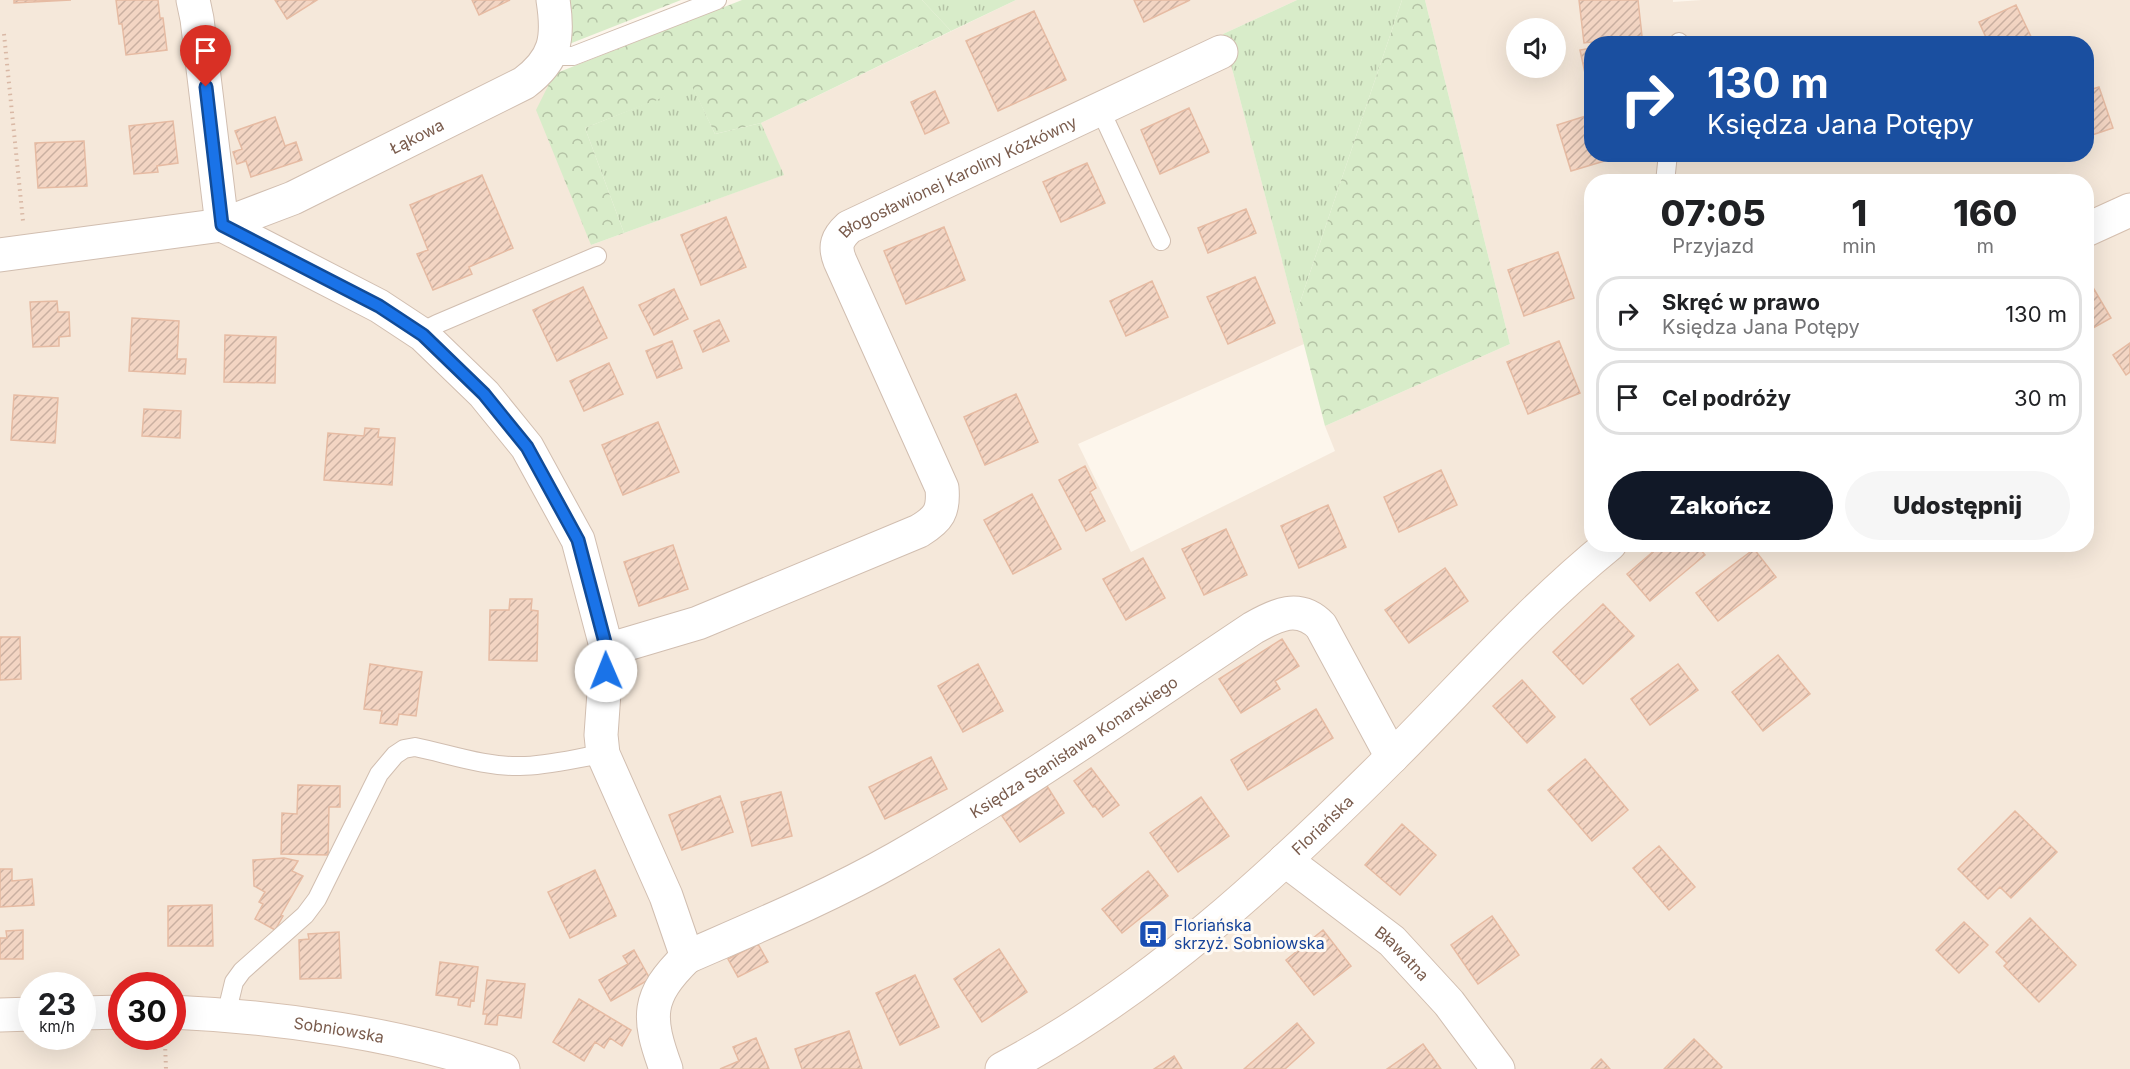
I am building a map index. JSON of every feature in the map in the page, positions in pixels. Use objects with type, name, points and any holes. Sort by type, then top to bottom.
[{"type":"street","points":[[193,0],[222,225]]},
{"type":"street","points":[[550,56],[556,19],[553,0]]},
{"type":"street","name":"Błogosławionej Karoliny Kózkówny","points":[[607,650],[698,623],[919,531],[939,514],[943,503],[942,488],[936,470],[840,261],[837,243],[841,234],[849,227],[1221,52]]},
{"type":"street","name":"Łąkowa","points":[[222,225],[293,198],[524,83],[541,71],[550,56]]},
{"type":"street","points":[[2094,226],[2130,210]]},
{"type":"street","points":[[13,253],[222,225],[379,306],[423,335],[484,394],[527,447],[578,540],[607,650],[601,735],[603,754],[666,896],[687,957]]},
{"type":"street","name":"Floriańska","points":[[1002,1069],[1046,1046],[1128,991],[1222,917],[1392,757],[1553,594],[1601,552]]},
{"type":"street","name":"Księdza Stanisława Konarskiego","points":[[666,1069],[652,1021],[655,1004],[661,987],[671,972],[687,957],[802,908],[897,858],[1020,784],[1272,617],[1284,614],[1306,615],[1321,626],[1392,757]]},
{"type":"street","name":"Bławatna","points":[[1285,860],[1392,941],[1449,1003],[1498,1069]]},
{"type":"street","name":"Sobniowska","points":[[186,1013],[226,1015],[385,1037],[503,1069]]},
{"type":"street","points":[[0,1015],[18,1014]]},
{"type":"lane","points":[[550,56],[573,56],[717,0]]},
{"type":"lane","points":[[1100,109],[1161,241]]},
{"type":"lane","points":[[423,335],[437,324],[597,255]]},
{"type":"lane","points":[[226,1015],[234,982],[243,971],[305,915],[317,899],[373,784],[395,755],[404,749],[415,747],[497,764],[518,766],[538,765],[603,754]]},
{"type":"path","points":[[4,34],[13,253]]},
{"type":"path","points":[[165,1050],[166,1069]]},
{"type":"shaded area","points":[[0,0],[564,0],[554,74],[591,245],[783,175],[761,123],[1016,0],[1297,0],[1223,34],[1304,344],[1078,444],[1131,552],[1335,451],[1325,426],[1510,344],[1425,0],[1673,0],[1673,2],[1702,0],[2130,0],[2130,1069],[0,1069]]},
{"type":"green space","points":[[564,0],[681,0],[559,48]]},
{"type":"green space","points":[[742,0],[922,0],[951,31],[761,123],[715,134],[692,86],[585,128],[624,233],[591,245],[536,110],[554,74]]},
{"type":"green space","points":[[922,0],[1016,0],[951,31]]},
{"type":"green space","points":[[1297,0],[1402,0],[1296,314],[1223,34]]},
{"type":"green space","points":[[1402,0],[1425,0],[1510,344],[1325,426],[1296,314]]},
{"type":"green space","points":[[692,85],[715,134],[761,123],[784,175],[624,233],[585,128]]},
{"type":"building","points":[[14,0],[71,0],[14,3]]},
{"type":"building","points":[[116,0],[158,0],[167,50],[126,55]]},
{"type":"building","points":[[275,0],[317,0],[287,19]]},
{"type":"building","points":[[472,0],[510,0],[479,15]]},
{"type":"building","points":[[1134,0],[1190,0],[1144,22]]},
{"type":"building","points":[[1579,0],[1638,0],[1642,36],[1584,36],[1584,43]]},
{"type":"building","points":[[2016,5],[2031,36],[1985,36],[1979,22]]},
{"type":"building","points":[[1034,11],[1066,80],[998,111],[966,41]]},
{"type":"building","points":[[1584,49],[1584,68],[1580,50]]},
{"type":"building","points":[[2099,87],[2113,128],[2094,134],[2094,89]]},
{"type":"building","points":[[935,91],[949,123],[925,134],[911,102]]},
{"type":"building","points":[[1189,108],[1209,152],[1160,174],[1141,130]]},
{"type":"building","points":[[275,117],[285,146],[296,142],[302,160],[251,177],[246,161],[237,164],[233,152],[242,149],[235,131]]},
{"type":"building","points":[[1584,117],[1584,162],[1601,162],[1571,171],[1557,125]]},
{"type":"building","points":[[173,121],[178,163],[157,166],[158,172],[134,174],[129,126]]},
{"type":"building","points":[[84,141],[87,186],[38,188],[35,143]]},
{"type":"building","points":[[1087,163],[1105,203],[1061,222],[1043,182]]},
{"type":"building","points":[[482,175],[513,248],[469,267],[472,274],[433,290],[417,254],[428,250],[410,205]]},
{"type":"building","points":[[1246,209],[1256,233],[1208,253],[1198,228]]},
{"type":"building","points":[[726,217],[746,267],[701,285],[681,235]]},
{"type":"building","points":[[944,227],[965,280],[906,304],[884,251]]},
{"type":"building","points":[[1558,252],[1574,298],[1524,316],[1508,270]]},
{"type":"building","points":[[1255,277],[1275,323],[1228,344],[1207,297]]},
{"type":"building","points":[[1152,281],[1168,317],[1126,336],[1110,301]]},
{"type":"building","points":[[583,287],[607,338],[557,361],[533,310]]},
{"type":"building","points":[[674,289],[688,319],[654,335],[639,305]]},
{"type":"building","points":[[2094,289],[2111,318],[2094,328]]},
{"type":"building","points":[[57,301],[58,312],[69,312],[70,336],[59,337],[59,346],[33,347],[30,302]]},
{"type":"building","points":[[132,318],[179,321],[177,359],[186,359],[185,374],[129,371]]},
{"type":"building","points":[[719,320],[729,341],[703,352],[694,331]]},
{"type":"building","points":[[225,335],[276,337],[275,383],[224,382]]},
{"type":"building","points":[[672,341],[682,368],[657,378],[646,351]]},
{"type":"building","points":[[1559,341],[1580,393],[1528,414],[1507,362]]},
{"type":"building","points":[[2130,343],[2130,372],[2126,375],[2113,355]]},
{"type":"building","points":[[609,363],[623,394],[584,411],[570,381]]},
{"type":"building","points":[[1016,394],[1038,442],[985,465],[964,417]]},
{"type":"building","points":[[14,395],[58,398],[55,443],[11,440]]},
{"type":"building","points":[[144,409],[181,411],[180,438],[142,436]]},
{"type":"building","points":[[658,422],[679,472],[623,495],[602,445]]},
{"type":"building","points":[[365,428],[379,429],[378,437],[395,438],[392,485],[324,480],[328,433],[364,436]]},
{"type":"building","points":[[1085,466],[1096,488],[1090,492],[1105,521],[1086,531],[1059,480]]},
{"type":"building","points":[[1441,470],[1457,505],[1399,532],[1384,497]]},
{"type":"building","points":[[1032,494],[1061,549],[1013,574],[984,520]]},
{"type":"building","points":[[1328,505],[1346,547],[1299,568],[1281,526]]},
{"type":"building","points":[[1226,529],[1247,575],[1204,595],[1182,549]]},
{"type":"building","points":[[673,545],[688,589],[639,606],[624,562]]},
{"type":"building","points":[[1653,552],[1703,552],[1705,555],[1650,601],[1627,574]]},
{"type":"building","points":[[1750,552],[1756,552],[1776,577],[1718,621],[1696,593]]},
{"type":"building","points":[[1143,558],[1165,598],[1126,620],[1103,579]]},
{"type":"building","points":[[1445,568],[1468,601],[1409,643],[1385,610]]},
{"type":"building","points":[[510,599],[532,599],[531,610],[538,611],[537,661],[489,660],[490,610],[509,610]]},
{"type":"building","points":[[1603,604],[1634,636],[1583,684],[1553,652]]},
{"type":"building","points":[[0,637],[20,637],[21,679],[0,680]]},
{"type":"building","points":[[1282,639],[1299,666],[1275,681],[1280,689],[1241,713],[1219,679]]},
{"type":"building","points":[[1778,655],[1810,694],[1763,731],[1732,692]]},
{"type":"building","points":[[370,664],[422,672],[416,716],[399,714],[397,725],[380,723],[382,711],[364,709]]},
{"type":"building","points":[[978,664],[1003,711],[963,732],[938,686]]},
{"type":"building","points":[[1678,664],[1698,690],[1650,725],[1631,699]]},
{"type":"building","points":[[1522,680],[1555,717],[1527,743],[1493,706]]},
{"type":"building","points":[[1316,709],[1333,738],[1248,790],[1231,760]]},
{"type":"building","points":[[931,757],[947,789],[885,819],[869,787]]},
{"type":"building","points":[[1585,759],[1628,810],[1592,841],[1548,790]]},
{"type":"building","points":[[1091,768],[1119,805],[1103,817],[1074,781]]},
{"type":"building","points":[[298,785],[340,786],[340,807],[329,807],[328,855],[281,854],[282,813],[297,814]]},
{"type":"building","points":[[1047,786],[1064,813],[1020,842],[1002,816]]},
{"type":"building","points":[[781,792],[792,836],[752,846],[741,802]]},
{"type":"building","points":[[720,796],[733,832],[682,850],[669,815]]},
{"type":"building","points":[[1201,797],[1229,836],[1178,872],[1150,833]]},
{"type":"building","points":[[2015,811],[2057,852],[2011,898],[2000,887],[1988,899],[1958,869]]},
{"type":"building","points":[[1402,824],[1436,855],[1400,895],[1365,865]]},
{"type":"building","points":[[1659,846],[1695,887],[1669,910],[1633,868]]},
{"type":"building","points":[[284,858],[298,861],[292,871],[303,876],[275,930],[255,919],[263,904],[259,902],[265,892],[254,886],[253,860]]},
{"type":"building","points":[[0,869],[12,869],[12,881],[32,879],[34,905],[0,907]]},
{"type":"building","points":[[595,870],[616,916],[570,938],[548,892]]},
{"type":"building","points":[[1148,871],[1168,896],[1122,933],[1102,909]]},
{"type":"building","points":[[212,905],[213,946],[168,946],[168,906]]},
{"type":"building","points":[[1492,916],[1519,955],[1478,984],[1451,945]]},
{"type":"building","points":[[2030,918],[2076,965],[2039,1002],[2004,966],[2007,963],[1996,952]]},
{"type":"building","points":[[1964,922],[1988,945],[1959,973],[1936,950]]},
{"type":"building","points":[[23,930],[23,959],[0,959],[0,938],[7,938],[6,931]]},
{"type":"building","points":[[1323,930],[1351,966],[1314,995],[1286,960]]},
{"type":"building","points":[[339,932],[341,978],[300,979],[299,940],[309,939],[308,934]]},
{"type":"building","points":[[758,944],[768,962],[738,977],[728,959]]},
{"type":"building","points":[[999,949],[1027,992],[982,1022],[954,979]]},
{"type":"building","points":[[634,950],[650,979],[611,1001],[599,980],[628,964],[623,956]]},
{"type":"building","points":[[440,962],[478,967],[474,1001],[471,1000],[470,1007],[458,1005],[459,998],[436,995]]},
{"type":"building","points":[[915,975],[939,1027],[900,1045],[876,993]]},
{"type":"building","points":[[487,980],[525,984],[521,1018],[498,1015],[497,1025],[485,1024],[487,1014],[483,1014]]},
{"type":"building","points":[[579,999],[631,1030],[622,1046],[610,1038],[604,1048],[595,1042],[584,1061],[553,1042]]},
{"type":"building","points":[[1297,1023],[1314,1043],[1285,1069],[1244,1069]]},
{"type":"building","points":[[849,1031],[862,1069],[802,1069],[795,1049]]},
{"type":"building","points":[[756,1038],[769,1069],[720,1069],[739,1061],[733,1047]]},
{"type":"building","points":[[1694,1039],[1722,1067],[1720,1069],[1664,1069]]},
{"type":"building","points":[[1423,1044],[1441,1069],[1387,1069]]},
{"type":"building","points":[[1174,1056],[1182,1069],[1154,1069]]},
{"type":"building","points":[[1601,1059],[1610,1069],[1591,1069]]},
{"type":"place","name":"Floriańska skrzyż. Sobniowska","points":[[1153,934]]},
{"type":"route","points":[[206,87],[222,225],[379,306],[423,335],[484,394],[527,447],[578,540],[607,650],[606,671]]}]
